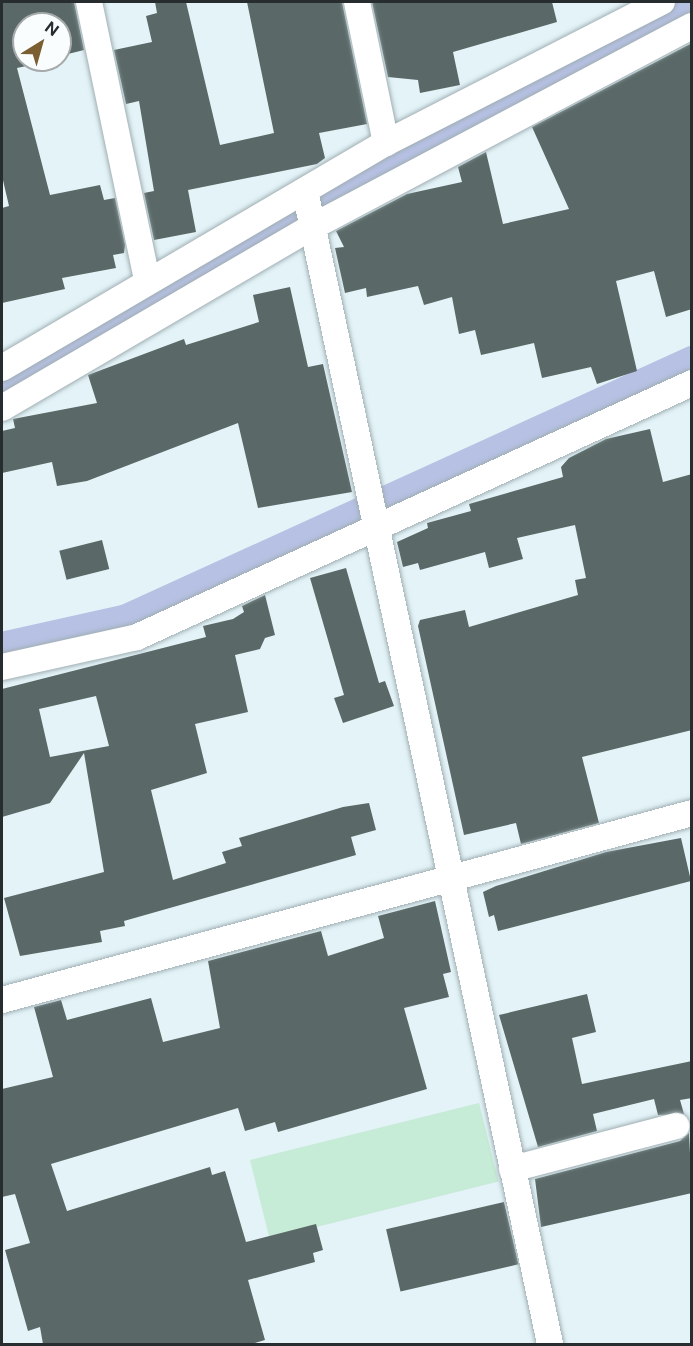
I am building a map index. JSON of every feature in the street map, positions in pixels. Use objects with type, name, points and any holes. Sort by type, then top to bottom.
[{"type":"street","points":[[89,2],[147,279]]},
{"type":"street","points":[[357,2],[386,142]]},
{"type":"street","points":[[2,408],[308,210],[386,142],[653,4]]},
{"type":"street","points":[[2,368],[147,279],[308,210],[692,26]]},
{"type":"street","points":[[308,210],[550,1344]]},
{"type":"street","points":[[2,667],[137,637],[692,383]]},
{"type":"street","points":[[2,1000],[452,881],[692,813]]},
{"type":"street","points":[[512,1168],[676,1126]]},
{"type":"green space","points":[[479,1103],[499,1182],[270,1239],[250,1160]]},
{"type":"building","points":[[2,2],[74,2],[84,50],[72,53],[72,12],[12,12],[12,72],[18,72],[50,195],[100,185],[104,200],[115,198],[125,245],[124,253],[113,255],[116,268],[62,278],[65,289],[2,303],[2,208],[9,206],[2,176]]},
{"type":"building","points":[[155,2],[186,2],[220,145],[274,133],[247,2],[342,2],[367,124],[319,133],[325,158],[317,164],[188,190],[196,232],[154,240],[144,193],[154,191],[139,101],[126,104],[114,50],[152,42],[146,16],[157,13]]},
{"type":"building","points":[[372,2],[552,2],[557,22],[453,52],[460,85],[420,93],[418,80],[388,77]]},
{"type":"building","points":[[692,43],[692,309],[666,317],[654,271],[616,281],[637,371],[597,384],[591,367],[542,378],[534,343],[481,355],[475,330],[459,334],[452,297],[424,305],[418,286],[367,297],[366,288],[345,293],[335,248],[344,247],[336,231],[407,194],[462,182],[458,167],[486,152],[503,224],[569,209],[532,127]]},
{"type":"building","points":[[290,287],[308,367],[323,364],[352,492],[258,508],[238,423],[87,481],[57,486],[52,462],[2,473],[2,431],[15,428],[13,419],[97,403],[88,375],[184,339],[186,345],[259,322],[253,295]]},
{"type":"building","points":[[650,429],[663,482],[692,474],[692,730],[582,757],[599,823],[521,844],[516,823],[464,835],[418,626],[420,620],[465,610],[469,627],[578,595],[575,580],[586,578],[575,525],[517,538],[523,559],[489,568],[485,552],[420,570],[418,563],[403,567],[397,542],[428,528],[427,523],[471,511],[469,504],[563,477],[561,467],[569,458],[606,439]]},
{"type":"building","points":[[102,540],[109,569],[67,580],[59,551]]},
{"type":"building","points":[[346,568],[379,683],[385,681],[394,706],[343,723],[334,698],[344,695],[310,578]]},
{"type":"building","points":[[265,595],[275,635],[265,638],[260,649],[235,655],[248,712],[195,724],[207,773],[151,790],[173,880],[226,863],[222,852],[242,846],[239,838],[343,807],[369,803],[376,830],[351,837],[356,855],[124,921],[125,926],[100,931],[102,942],[20,956],[4,898],[104,872],[84,753],[50,803],[2,817],[2,689],[206,637],[203,626],[233,619],[244,612],[242,606]],"holes":[[[96,696],[109,746],[50,757],[39,709]]]},
{"type":"building","points":[[681,838],[691,881],[498,931],[494,915],[489,917],[483,892],[496,886],[606,852]]},
{"type":"building","points":[[435,901],[451,972],[443,974],[449,997],[404,1008],[427,1089],[278,1132],[275,1122],[245,1131],[238,1108],[51,1164],[67,1211],[210,1167],[212,1175],[225,1171],[246,1242],[316,1224],[323,1250],[313,1253],[315,1262],[248,1280],[265,1340],[251,1344],[43,1344],[40,1327],[28,1331],[5,1250],[30,1243],[15,1194],[2,1197],[2,1089],[53,1077],[34,1007],[61,1000],[67,1020],[151,998],[163,1042],[220,1028],[208,961],[321,931],[328,956],[384,938],[378,916]]},
{"type":"building","points":[[587,994],[596,1032],[572,1038],[582,1084],[692,1061],[692,1098],[680,1100],[684,1114],[658,1115],[654,1099],[593,1114],[597,1131],[538,1147],[499,1015]]},
{"type":"building","points":[[689,1133],[692,1193],[541,1227],[535,1179],[680,1141]]},
{"type":"building","points":[[504,1202],[518,1264],[400,1292],[386,1229]]},
{"type":"waterway","points":[[2,390],[370,175],[692,7]]},
{"type":"waterway","points":[[2,647],[127,619],[692,361]]}]
